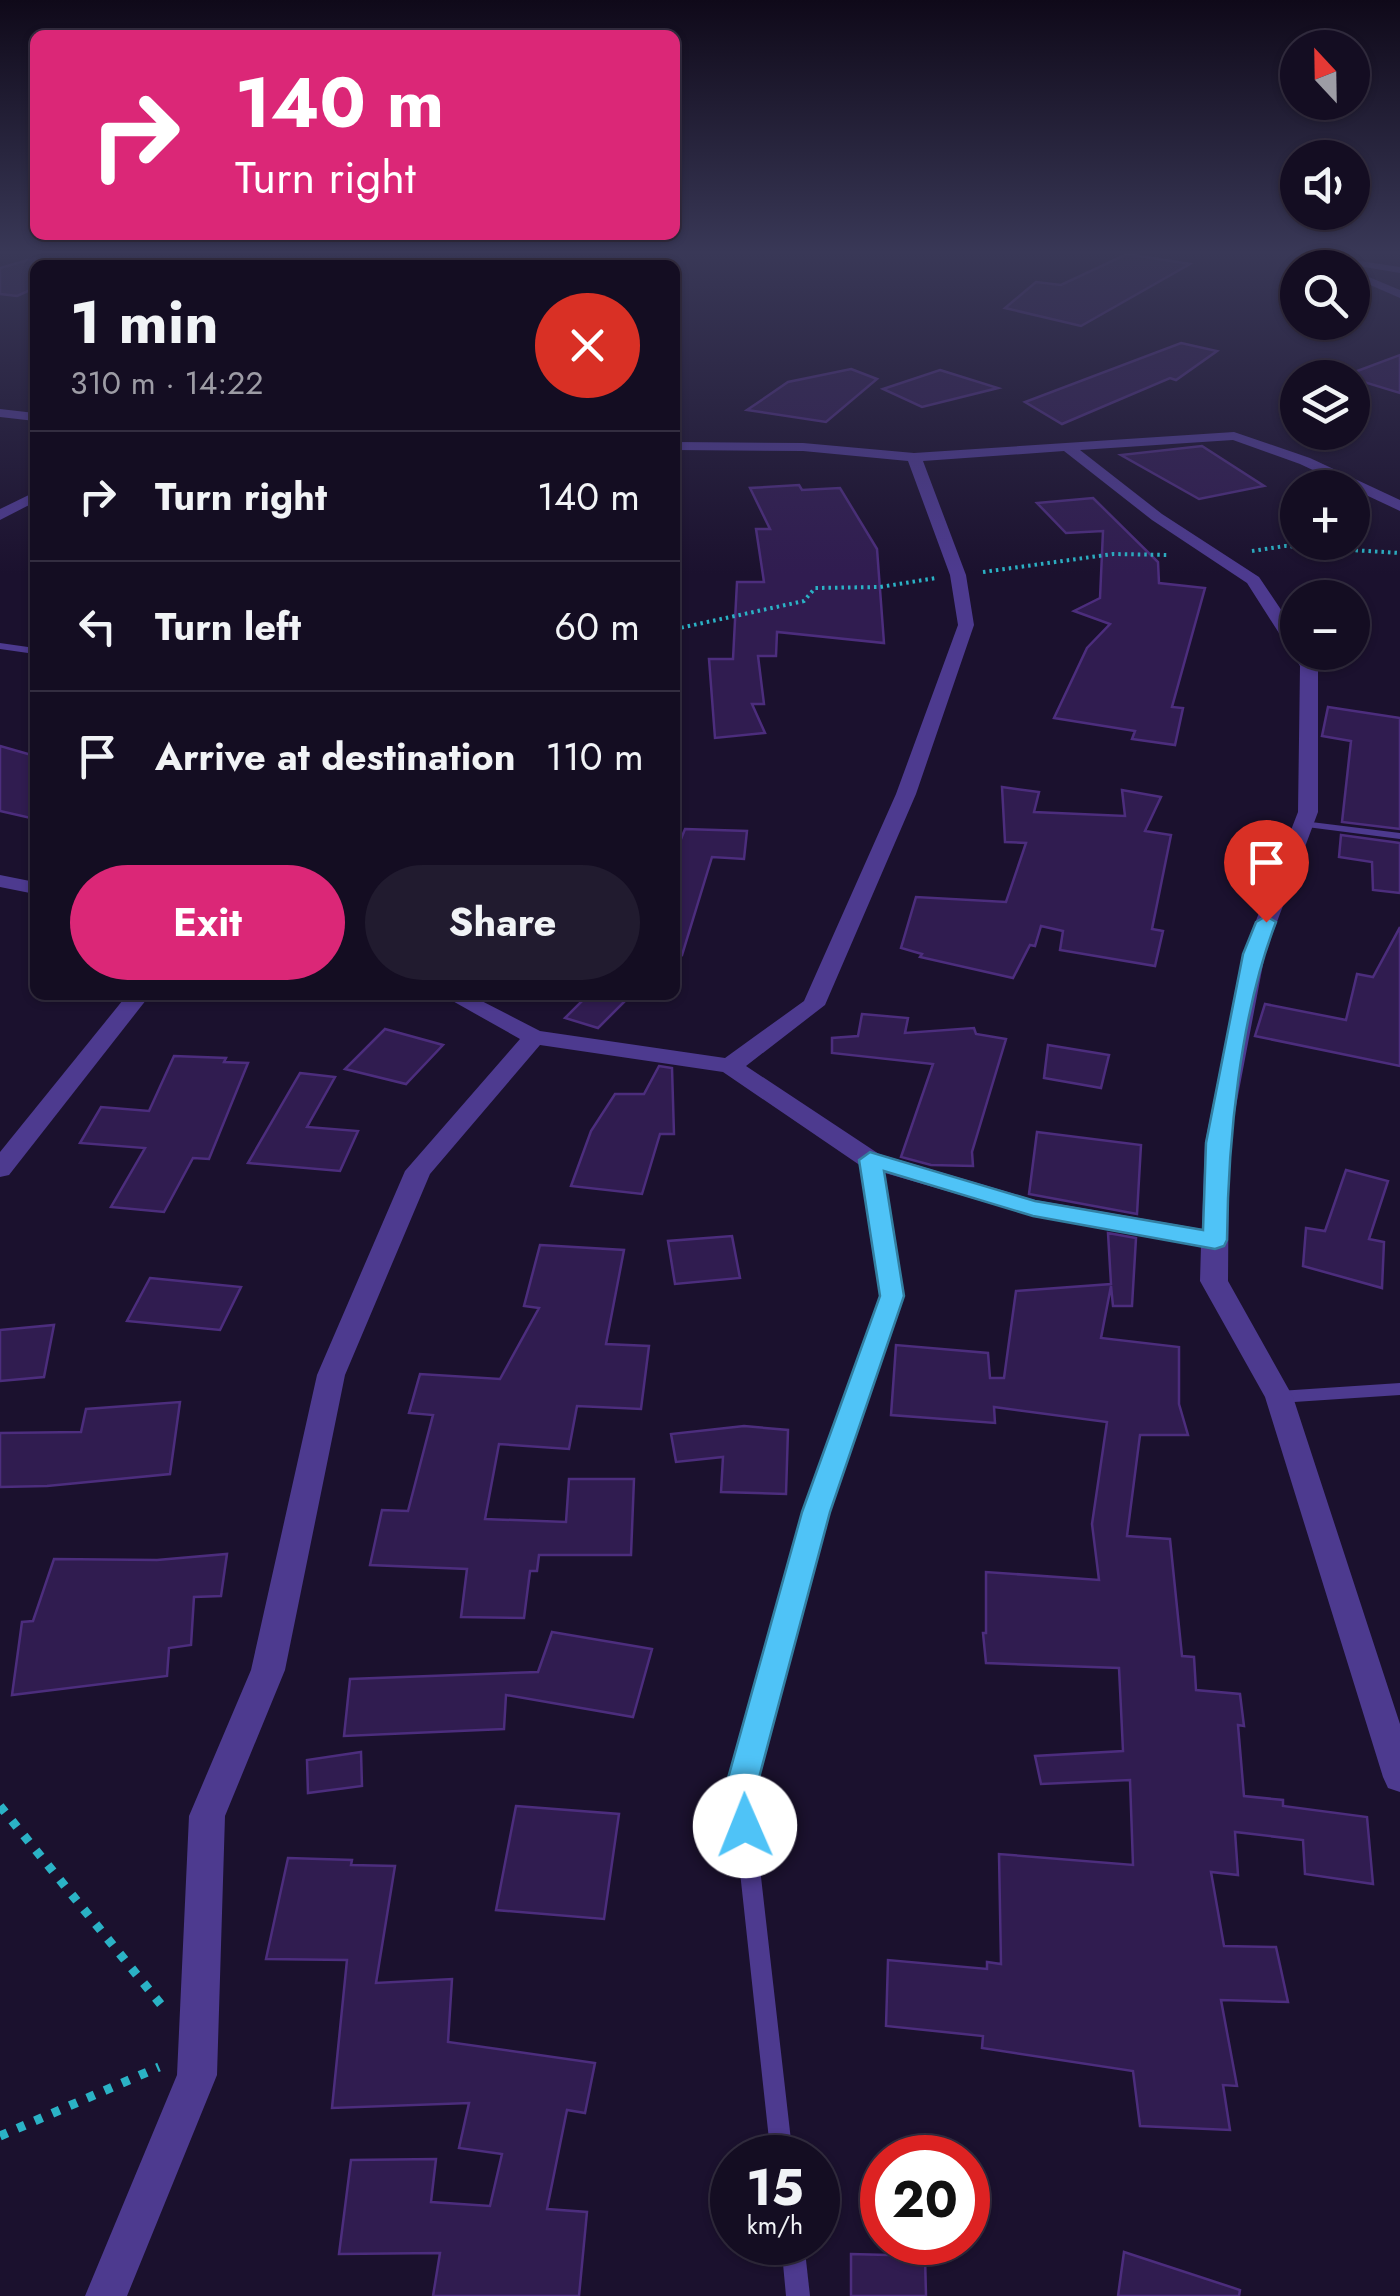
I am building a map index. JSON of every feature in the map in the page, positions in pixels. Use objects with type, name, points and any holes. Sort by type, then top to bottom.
[{"type":"street","points":[[0,413],[30,417]]},
{"type":"street","points":[[680,446],[804,446],[914,457],[1234,436],[1306,461],[1400,506]]},
{"type":"street","points":[[1066,446],[1157,517],[1252,580],[1280,622]]},
{"type":"street","points":[[730,1066],[814,1005],[906,794],[966,625],[958,575],[914,457]]},
{"type":"street","points":[[0,515],[30,499]]},
{"type":"street","points":[[1309,670],[1308,812],[1254,954],[1217,1143],[1214,1281],[1279,1397],[1400,1778]]},
{"type":"street","points":[[0,881],[30,887]]},
{"type":"street","points":[[0,1169],[135,1000]]},
{"type":"street","points":[[462,1000],[534,1037],[730,1066],[870,1160],[1033,1208],[1215,1240]]},
{"type":"street","points":[[106,2296],[198,2075],[207,1816],[268,1670],[331,1375],[418,1171],[534,1037]]},
{"type":"lane","points":[[0,646],[30,650]]},
{"type":"lane","points":[[1303,824],[1400,836]]},
{"type":"lane","points":[[779,2135],[740,1789],[816,1512],[892,1296],[870,1160]]},
{"type":"lane","points":[[1279,1397],[1400,1388]]},
{"type":"lane","points":[[795,2265],[798,2296]]},
{"type":"path","points":[[680,628],[804,601],[815,588],[880,587],[958,575]]},
{"type":"path","points":[[0,1806],[198,2050],[0,2136]]},
{"type":"building","points":[[1136,360],[1204,360],[1176,380],[1170,378],[1062,424],[1025,402]]},
{"type":"building","points":[[1400,360],[1400,393],[1370,384],[1370,366]]},
{"type":"building","points":[[851,369],[877,379],[826,422],[747,410],[788,382]]},
{"type":"building","points":[[940,370],[998,388],[922,407],[883,389]]},
{"type":"building","points":[[1202,446],[1264,486],[1199,499],[1121,455]]},
{"type":"building","points":[[799,485],[802,490],[840,488],[877,549],[884,643],[777,632],[776,656],[758,656],[764,704],[752,704],[765,733],[715,738],[709,659],[733,659],[737,582],[764,582],[756,529],[770,529],[750,488]]},
{"type":"building","points":[[1093,498],[1158,562],[1159,583],[1205,588],[1172,707],[1183,708],[1175,745],[1132,739],[1135,731],[1054,718],[1087,648],[1110,624],[1074,611],[1100,598],[1103,531],[1066,533],[1037,503]]},
{"type":"building","points":[[1328,707],[1400,718],[1400,829],[1342,822],[1351,741],[1322,736]]},
{"type":"building","points":[[0,746],[30,755],[30,818],[0,811]]},
{"type":"building","points":[[1002,787],[1039,792],[1034,812],[1125,816],[1122,790],[1161,797],[1145,831],[1171,835],[1152,929],[1163,931],[1155,966],[1060,950],[1063,931],[1041,926],[1035,946],[1030,945],[1013,978],[920,957],[922,954],[901,948],[916,897],[1006,902],[1026,843],[1005,842]]},
{"type":"building","points":[[685,829],[747,831],[744,859],[712,857],[682,955],[680,955],[680,842]]},
{"type":"building","points":[[1341,835],[1400,843],[1400,893],[1373,890],[1372,862],[1339,857]]},
{"type":"building","points":[[1400,927],[1400,1066],[1255,1036],[1265,1004],[1346,1020],[1357,974],[1373,977]]},
{"type":"building","points":[[583,1000],[626,1000],[598,1028],[565,1018]]},
{"type":"building","points":[[862,1014],[908,1018],[905,1033],[974,1028],[976,1034],[1006,1039],[972,1152],[973,1166],[931,1165],[901,1157],[933,1064],[832,1053],[832,1038],[858,1036]]},
{"type":"building","points":[[385,1029],[443,1045],[406,1084],[345,1069]]},
{"type":"building","points":[[1048,1045],[1109,1055],[1101,1088],[1044,1078]]},
{"type":"building","points":[[174,1056],[248,1063],[209,1159],[193,1158],[164,1212],[111,1207],[145,1148],[80,1143],[101,1107],[149,1111]]},
{"type":"building","points":[[659,1066],[672,1068],[674,1134],[660,1134],[642,1194],[571,1186],[591,1131],[615,1094],[644,1094]]},
{"type":"building","points":[[300,1073],[335,1077],[307,1127],[358,1131],[340,1171],[248,1163]]},
{"type":"building","points":[[1037,1132],[1141,1145],[1137,1214],[1029,1194]]},
{"type":"building","points":[[1346,1170],[1388,1181],[1369,1239],[1384,1242],[1382,1288],[1303,1266],[1306,1228],[1325,1231]]},
{"type":"building","points":[[1108,1233],[1136,1238],[1132,1306],[1113,1306],[1111,1286],[1101,1338],[1179,1347],[1179,1404],[1188,1435],[1140,1435],[1127,1536],[1170,1539],[1182,1656],[1194,1657],[1196,1690],[1240,1694],[1244,1726],[1238,1725],[1244,1796],[1283,1800],[1283,1806],[1367,1817],[1373,1884],[1305,1874],[1303,1840],[1235,1832],[1238,1875],[1211,1872],[1224,1946],[1276,1947],[1288,2002],[1221,2000],[1237,2086],[1223,2085],[1230,2130],[1140,2126],[1133,2071],[982,2048],[983,2036],[886,2026],[888,1960],[987,1969],[987,1962],[1001,1964],[999,1854],[1133,1865],[1130,1780],[1041,1784],[1035,1756],[1123,1751],[1119,1668],[986,1663],[983,1633],[986,1572],[1099,1580],[1092,1524],[1107,1422],[994,1407],[995,1423],[891,1415],[896,1345],[988,1353],[990,1378],[1004,1378],[1016,1291],[1111,1284]]},
{"type":"building","points":[[732,1236],[740,1278],[675,1284],[668,1241]]},
{"type":"building","points":[[540,1245],[624,1250],[606,1344],[649,1346],[641,1409],[577,1406],[569,1449],[499,1444],[485,1519],[566,1522],[569,1479],[634,1479],[631,1555],[539,1555],[537,1571],[530,1571],[524,1618],[461,1617],[467,1569],[370,1565],[382,1510],[408,1511],[433,1415],[409,1413],[420,1374],[500,1379],[539,1308],[524,1306]]},
{"type":"building","points":[[150,1278],[241,1287],[220,1330],[127,1321]]},
{"type":"building","points":[[54,1325],[44,1377],[0,1381],[0,1330]]},
{"type":"building","points":[[180,1402],[170,1474],[0,1487],[0,1433],[81,1432],[86,1409]]},
{"type":"building","points":[[744,1426],[788,1430],[786,1494],[721,1492],[723,1457],[676,1462],[671,1434]]},
{"type":"building","points":[[227,1554],[221,1596],[194,1597],[191,1645],[169,1648],[167,1676],[12,1695],[22,1622],[33,1621],[54,1559],[157,1560]]},
{"type":"building","points":[[552,1632],[652,1649],[633,1717],[506,1695],[504,1729],[344,1736],[350,1679],[538,1672]]},
{"type":"building","points":[[361,1752],[362,1786],[308,1793],[307,1760]]},
{"type":"building","points":[[516,1806],[619,1814],[604,1919],[496,1910]]},
{"type":"building","points":[[288,1858],[395,1866],[376,1983],[452,1979],[448,2042],[595,2063],[585,2113],[567,2110],[547,2209],[587,2212],[579,2296],[433,2296],[440,2253],[339,2254],[351,2160],[436,2159],[431,2202],[490,2206],[502,2154],[459,2148],[469,2103],[332,2108],[347,1960],[266,1959]]},
{"type":"building","points":[[1124,2252],[1240,2290],[1239,2296],[1118,2296]]},
{"type":"building","points":[[851,2254],[860,2254],[860,2265],[925,2265],[926,2296],[851,2296]]},
{"type":"route","points":[[745,1826],[740,1789],[816,1512],[892,1296],[870,1160],[1033,1208],[1215,1240],[1217,1143],[1254,954],[1266,922]]}]
